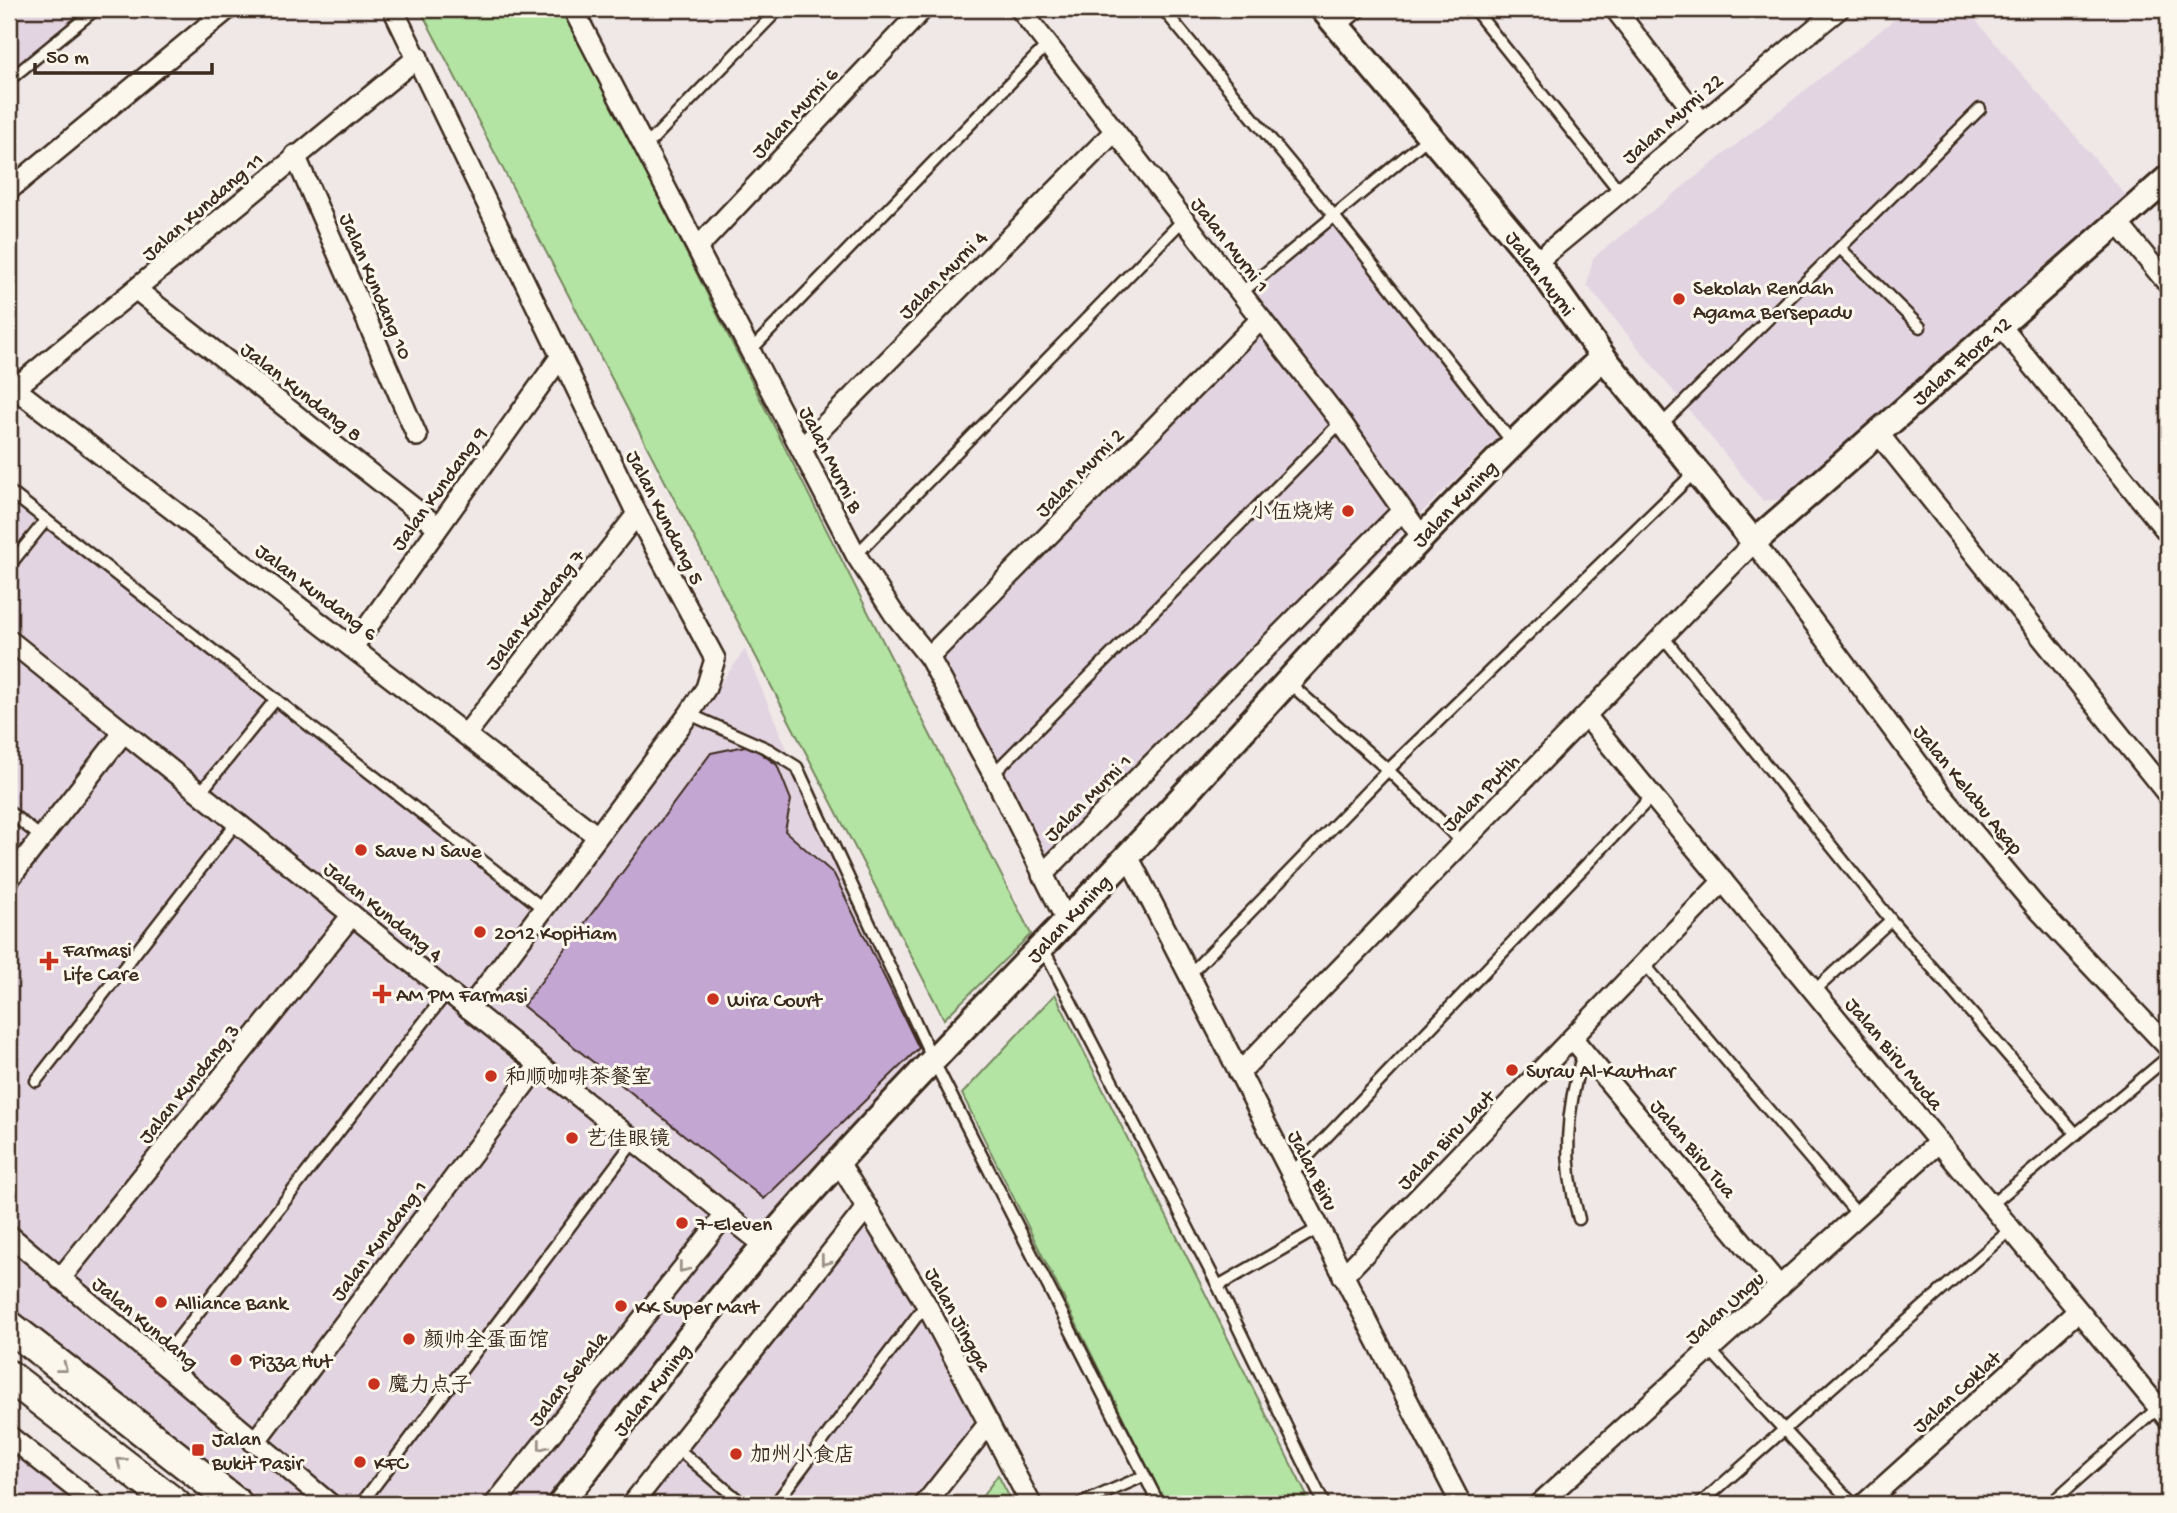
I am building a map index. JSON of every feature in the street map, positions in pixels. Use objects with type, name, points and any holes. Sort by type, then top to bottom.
[{"type":"main road","points":[[9,1326],[237,1504]]},
{"type":"main road","points":[[9,1376],[175,1504]]},
{"type":"street","points":[[9,190],[228,9]]},
{"type":"street","name":"Jalan Kundang 5","points":[[393,9],[637,513],[715,659],[706,688],[689,714],[469,1009]]},
{"type":"street","name":"Jalan Murni B","points":[[573,9],[856,555],[894,614],[929,657],[993,774],[1066,920]]},
{"type":"street","name":"Jalan Murni 6","points":[[698,247],[923,9]]},
{"type":"street","name":"Jalan Murni 1","points":[[1020,9],[1341,422],[1401,512],[1421,537]]},
{"type":"street","points":[[1615,9],[1701,121]]},
{"type":"street","name":"Jalan Murni 22","points":[[1536,262],[1621,193],[1701,121],[1839,9]]},
{"type":"street","name":"Jalan Murni","points":[[1331,18],[1536,262],[1603,357],[1754,542]]},
{"type":"street","name":"Jalan Kundang 11","points":[[12,386],[138,291],[295,155],[418,57]]},
{"type":"street","name":"Jalan Murni 4","points":[[802,448],[1114,132]]},
{"type":"street","name":"Jalan Kundang 10","points":[[295,155],[417,436]]},
{"type":"street","name":"Jalan Flora 12","points":[[1754,542],[2168,178]]},
{"type":"street","points":[[2118,222],[2168,284]]},
{"type":"street","name":"Jalan Kundang 8","points":[[138,291],[438,527]]},
{"type":"street","name":"Jalan Murni 2","points":[[929,657],[1261,319]]},
{"type":"street","points":[[2000,326],[2168,533]]},
{"type":"street","name":"Jalan Kundang 9","points":[[353,647],[561,356]]},
{"type":"street","name":"Jalan Kuning","points":[[561,1504],[764,1245],[838,1161],[1128,856],[1421,537],[1512,442],[1603,357]]},
{"type":"street","name":"Jalan Kundang 6","points":[[12,386],[467,733],[597,836]]},
{"type":"street","points":[[1878,433],[2168,795]]},
{"type":"street","name":"Jalan Murni 1","points":[[1042,875],[1401,512]]},
{"type":"street","name":"Jalan Kundang 7","points":[[467,733],[637,513]]},
{"type":"street","name":"Jalan Putih","points":[[1239,1073],[1664,638],[1754,542]]},
{"type":"street","name":"Jalan Kelabu Asap","points":[[1754,542],[1940,793],[2036,907],[2168,1048]]},
{"type":"street","name":"Jalan Kundang 4","points":[[9,640],[764,1245]]},
{"type":"street","name":"Jalan Biru Muda","points":[[1587,717],[2163,1414]]},
{"type":"street","points":[[9,879],[124,732]]},
{"type":"street","name":"Jalan Biru","points":[[1128,856],[1461,1504]]},
{"type":"street","name":"Jalan Biru Laut","points":[[1343,1276],[1578,1046],[1644,964],[1723,881]]},
{"type":"street","name":"Jalan Kundang 3","points":[[60,1279],[352,915]]},
{"type":"street","name":"Jalan Biru Tua","points":[[1578,1046],[1780,1286]]},
{"type":"street","name":"Jalan Kundang 1","points":[[254,1443],[539,1065]]},
{"type":"street","name":"Jalan Ungu","points":[[1539,1504],[1939,1142]]},
{"type":"street","name":"Jalan Jingga","points":[[838,1161],[926,1304],[1031,1504]]},
{"type":"street","points":[[632,1504],[867,1207]]},
{"type":"street","name":"Jalan Sehala","points":[[495,1504],[726,1214]]},
{"type":"street","name":"Jalan Kundang","points":[[9,1235],[254,1443]]},
{"type":"street","name":"Jalan Coklat","points":[[1864,1504],[2078,1311]]},
{"type":"street","points":[[925,1504],[989,1423]]},
{"type":"street","points":[[9,1436],[95,1504]]},
{"type":"street","points":[[254,1443],[330,1504]]},
{"type":"lane","points":[[9,80],[96,9]]},
{"type":"lane","points":[[643,148],[779,9]]},
{"type":"lane","points":[[1163,9],[1334,216],[1512,442]]},
{"type":"lane","points":[[1331,18],[1362,9]]},
{"type":"lane","points":[[1474,9],[1621,193]]},
{"type":"lane","points":[[750,351],[1047,45]]},
{"type":"lane","points":[[1660,426],[1980,109]]},
{"type":"lane","points":[[1241,293],[1431,136]]},
{"type":"lane","points":[[856,555],[1183,220]]},
{"type":"lane","points":[[1840,248],[1920,327]]},
{"type":"lane","points":[[993,774],[1341,422]]},
{"type":"lane","points":[[1189,975],[1388,770],[1696,471]]},
{"type":"lane","points":[[9,491],[544,909]]},
{"type":"lane","points":[[9,566],[46,520]]},
{"type":"lane","points":[[1664,638],[1891,920],[2076,1134]]},
{"type":"lane","points":[[1288,682],[1388,770],[1462,842]]},
{"type":"lane","points":[[200,793],[276,699]]},
{"type":"lane","points":[[689,714],[768,749],[797,767],[933,1060],[1158,1504]]},
{"type":"lane","points":[[1291,1174],[1652,796]]},
{"type":"lane","points":[[9,812],[41,837]]},
{"type":"lane","points":[[36,1081],[237,822]]},
{"type":"lane","points":[[1814,991],[1891,920]]},
{"type":"lane","points":[[1042,946],[1218,1286],[1324,1504]]},
{"type":"lane","points":[[1644,964],[1859,1217]]},
{"type":"lane","points":[[159,1363],[448,991]]},
{"type":"lane","points":[[1578,1046],[1566,1138],[1570,1190],[1579,1219]]},
{"type":"lane","points":[[1991,1205],[2168,1057]]},
{"type":"lane","points":[[360,1504],[634,1141]]},
{"type":"lane","points":[[1218,1286],[1319,1228]]},
{"type":"lane","points":[[1700,1504],[2011,1229]]},
{"type":"lane","points":[[775,1504],[926,1304]]},
{"type":"lane","points":[[1710,1350],[1853,1504]]},
{"type":"lane","points":[[2050,1504],[2163,1414]]},
{"type":"lane","points":[[678,1449],[743,1504]]},
{"type":"lane","points":[[1080,1504],[1144,1476]]},
{"type":"shaded area","points":[[9,9],[106,9],[9,88]]},
{"type":"shaded area","points":[[1908,9],[1966,9],[2130,200],[1787,499],[1763,501],[1587,285],[1593,258]]},
{"type":"shaded area","points":[[1336,208],[1507,428],[1039,891],[983,774],[918,658],[1248,318],[1231,294]]},
{"type":"shaded area","points":[[9,484],[553,908],[745,650],[848,893],[921,1052],[759,1229],[543,1504],[263,1504],[9,1308]]},
{"type":"shaded area","points":[[868,1193],[935,1301],[1000,1424],[937,1504],[621,1504]]},
{"type":"shaded area","points":[[9,1425],[109,1504],[9,1504]]},
{"type":"green space","points":[[420,9],[563,9],[1031,934],[944,1019]]},
{"type":"green space","points":[[1055,994],[1311,1504],[1166,1504],[962,1094]]},
{"type":"green space","points":[[998,1475],[1013,1504],[977,1504]]},
{"type":"building","points":[[750,745],[777,765],[791,800],[785,831],[834,874],[919,1048],[764,1199],[523,1006],[711,753]]},
{"type":"place","name":"Sekolah Rendah Agama Bersepadu","points":[[1679,299]]},
{"type":"place","name":"小伍烧烤","points":[[1348,511]]},
{"type":"place","name":"Save N Save","points":[[361,850]]},
{"type":"place","name":"2012 Kopitiam","points":[[480,932]]},
{"type":"place","name":"Farmasi Life Care","points":[[49,961]]},
{"type":"place","name":"AM PM Farmasi","points":[[382,994]]},
{"type":"place","name":"Wira Court","points":[[713,999]]},
{"type":"place","name":"Surau Al-Kauthar","points":[[1512,1070]]},
{"type":"place","name":"和顺咖啡茶餐室","points":[[491,1076]]},
{"type":"place","name":"艺佳眼镜","points":[[572,1138]]},
{"type":"place","name":"7-Eleven","points":[[682,1223]]},
{"type":"place","name":"Alliance Bank","points":[[161,1302]]},
{"type":"place","name":"KK Super Mart","points":[[621,1306]]},
{"type":"place","name":"颜帅全蛋面馆","points":[[409,1339]]},
{"type":"place","name":"Pizza Hut","points":[[236,1360]]},
{"type":"place","name":"魔力点子","points":[[374,1384]]},
{"type":"place","name":"Jalan Bukit Pasir","points":[[198,1450]]},
{"type":"place","name":"加州小食店","points":[[736,1454]]},
{"type":"place","name":"KFC","points":[[360,1462]]}]
